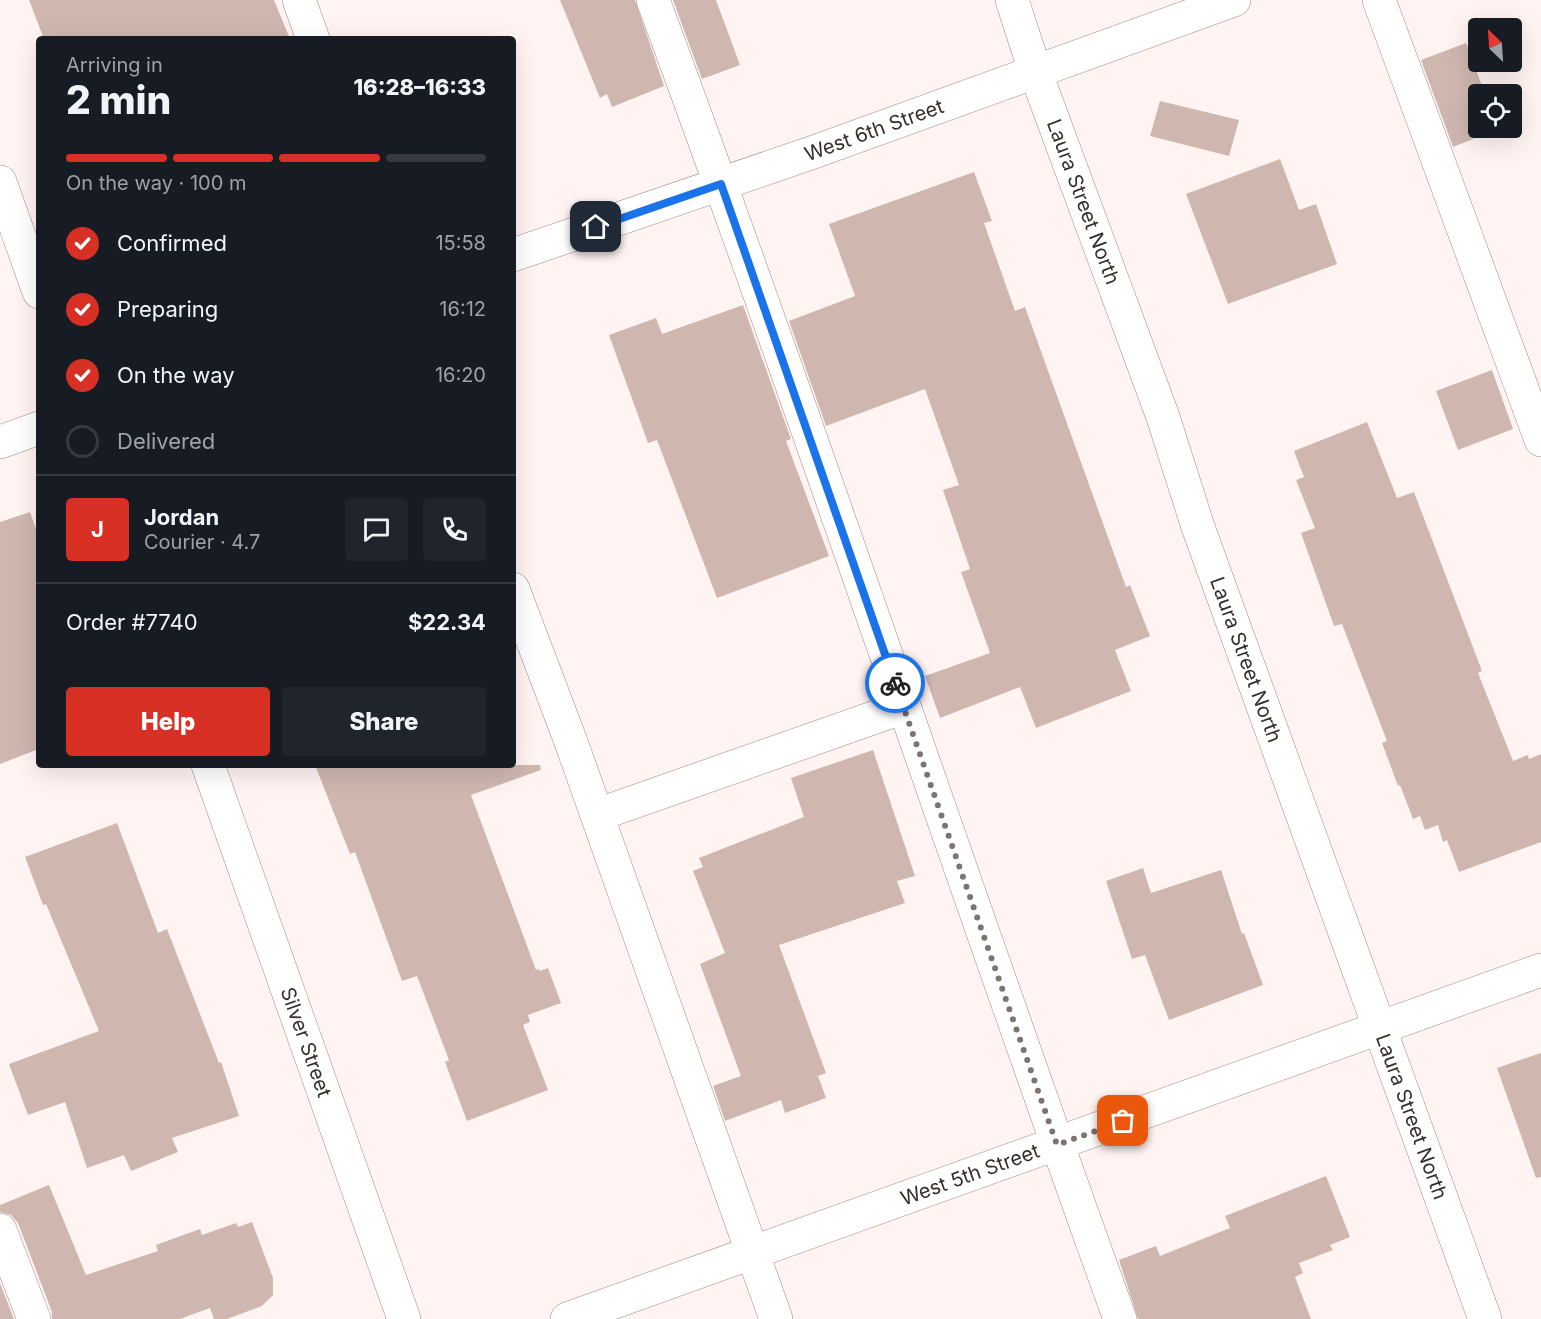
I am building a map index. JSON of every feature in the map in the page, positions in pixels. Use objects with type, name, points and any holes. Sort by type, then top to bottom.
[{"type":"street","points":[[299,0],[312,36]]},
{"type":"street","points":[[653,0],[721,184],[1120,1319]]},
{"type":"street","name":"Laura Street North","points":[[1012,0],[1035,71],[1163,417],[1198,527],[1485,1319]]},
{"type":"street","name":"West 6th Street","points":[[516,254],[721,184],[1234,0]]},
{"type":"street","points":[[1379,0],[1541,440]]},
{"type":"street","points":[[0,183],[36,284]]},
{"type":"street","points":[[0,442],[36,429]]},
{"type":"street","points":[[516,597],[597,815],[776,1319]]},
{"type":"street","points":[[597,815],[904,707]]},
{"type":"street","name":"Silver Street","points":[[209,768],[405,1319]]},
{"type":"street","name":"West 5th Street","points":[[567,1319],[1541,970]]},
{"type":"street","points":[[0,1230],[34,1319]]},
{"type":"building","points":[[29,0],[274,0],[289,36],[43,36]]},
{"type":"building","points":[[560,0],[635,0],[664,86],[612,107],[607,94],[600,98]]},
{"type":"building","points":[[673,0],[716,0],[740,65],[702,79]]},
{"type":"building","points":[[1466,43],[1468,72],[1477,72],[1481,84],[1468,84],[1468,138],[1476,138],[1453,147],[1421,60]]},
{"type":"building","points":[[1160,101],[1239,120],[1229,156],[1150,136]]},
{"type":"building","points":[[1280,159],[1299,210],[1316,204],[1337,264],[1228,304],[1186,194]]},
{"type":"building","points":[[974,172],[992,221],[984,223],[1015,311],[1025,307],[1126,587],[1130,585],[1150,636],[1115,650],[1131,691],[1036,728],[1020,687],[940,718],[925,676],[990,653],[961,572],[970,569],[943,490],[959,485],[925,389],[826,426],[789,321],[855,296],[829,224]]},
{"type":"building","points":[[743,305],[791,439],[786,441],[829,556],[717,598],[657,440],[648,443],[609,335],[656,318],[662,334]]},
{"type":"building","points":[[1492,370],[1513,429],[1458,450],[1436,391]]},
{"type":"building","points":[[1367,422],[1397,498],[1414,492],[1482,671],[1478,673],[1513,761],[1528,755],[1529,759],[1541,754],[1541,842],[1459,872],[1447,840],[1443,842],[1438,825],[1425,830],[1420,816],[1413,819],[1382,743],[1387,741],[1342,624],[1334,626],[1301,533],[1315,528],[1296,480],[1304,477],[1294,451]]},
{"type":"building","points":[[30,512],[36,529],[36,750],[0,764],[0,522]]},
{"type":"building","points":[[873,750],[915,876],[897,881],[905,903],[779,945],[826,1073],[818,1076],[826,1098],[785,1113],[781,1100],[725,1121],[713,1086],[741,1076],[700,964],[725,953],[693,871],[703,867],[699,858],[804,817],[791,778]]},
{"type":"building","points":[[516,765],[540,765],[541,770],[471,795],[536,970],[548,968],[561,1003],[528,1015],[530,1022],[523,1025],[548,1090],[467,1121],[445,1062],[449,1060],[417,976],[402,981],[355,852],[350,854],[316,768],[516,768]]},
{"type":"building","points":[[117,823],[158,933],[167,929],[219,1063],[221,1062],[239,1116],[172,1138],[178,1152],[131,1171],[124,1155],[87,1168],[65,1102],[28,1115],[9,1064],[99,1031],[46,904],[43,905],[25,857]]},
{"type":"building","points":[[1143,868],[1151,893],[1221,870],[1242,934],[1244,933],[1263,985],[1169,1020],[1145,955],[1132,959],[1106,881]]},
{"type":"building","points":[[1541,1053],[1541,1177],[1536,1178],[1497,1068]]},
{"type":"building","points":[[1326,1176],[1350,1237],[1330,1245],[1333,1250],[1299,1263],[1303,1273],[1295,1277],[1311,1319],[1138,1319],[1119,1260],[1156,1246],[1160,1256],[1230,1228],[1225,1216]]},
{"type":"building","points":[[49,1185],[86,1275],[158,1251],[156,1245],[200,1229],[202,1235],[236,1223],[238,1227],[252,1222],[273,1278],[273,1295],[262,1306],[227,1319],[214,1319],[210,1308],[180,1319],[52,1319],[52,1312],[18,1223],[11,1215],[0,1212],[0,1205]]},
{"type":"building","points":[[0,1283],[14,1319],[0,1319]]},
{"type":"way so far","points":[[895,683],[1057,1145],[1123,1121]]},
{"type":"route","points":[[596,227],[721,184],[895,683]]}]
